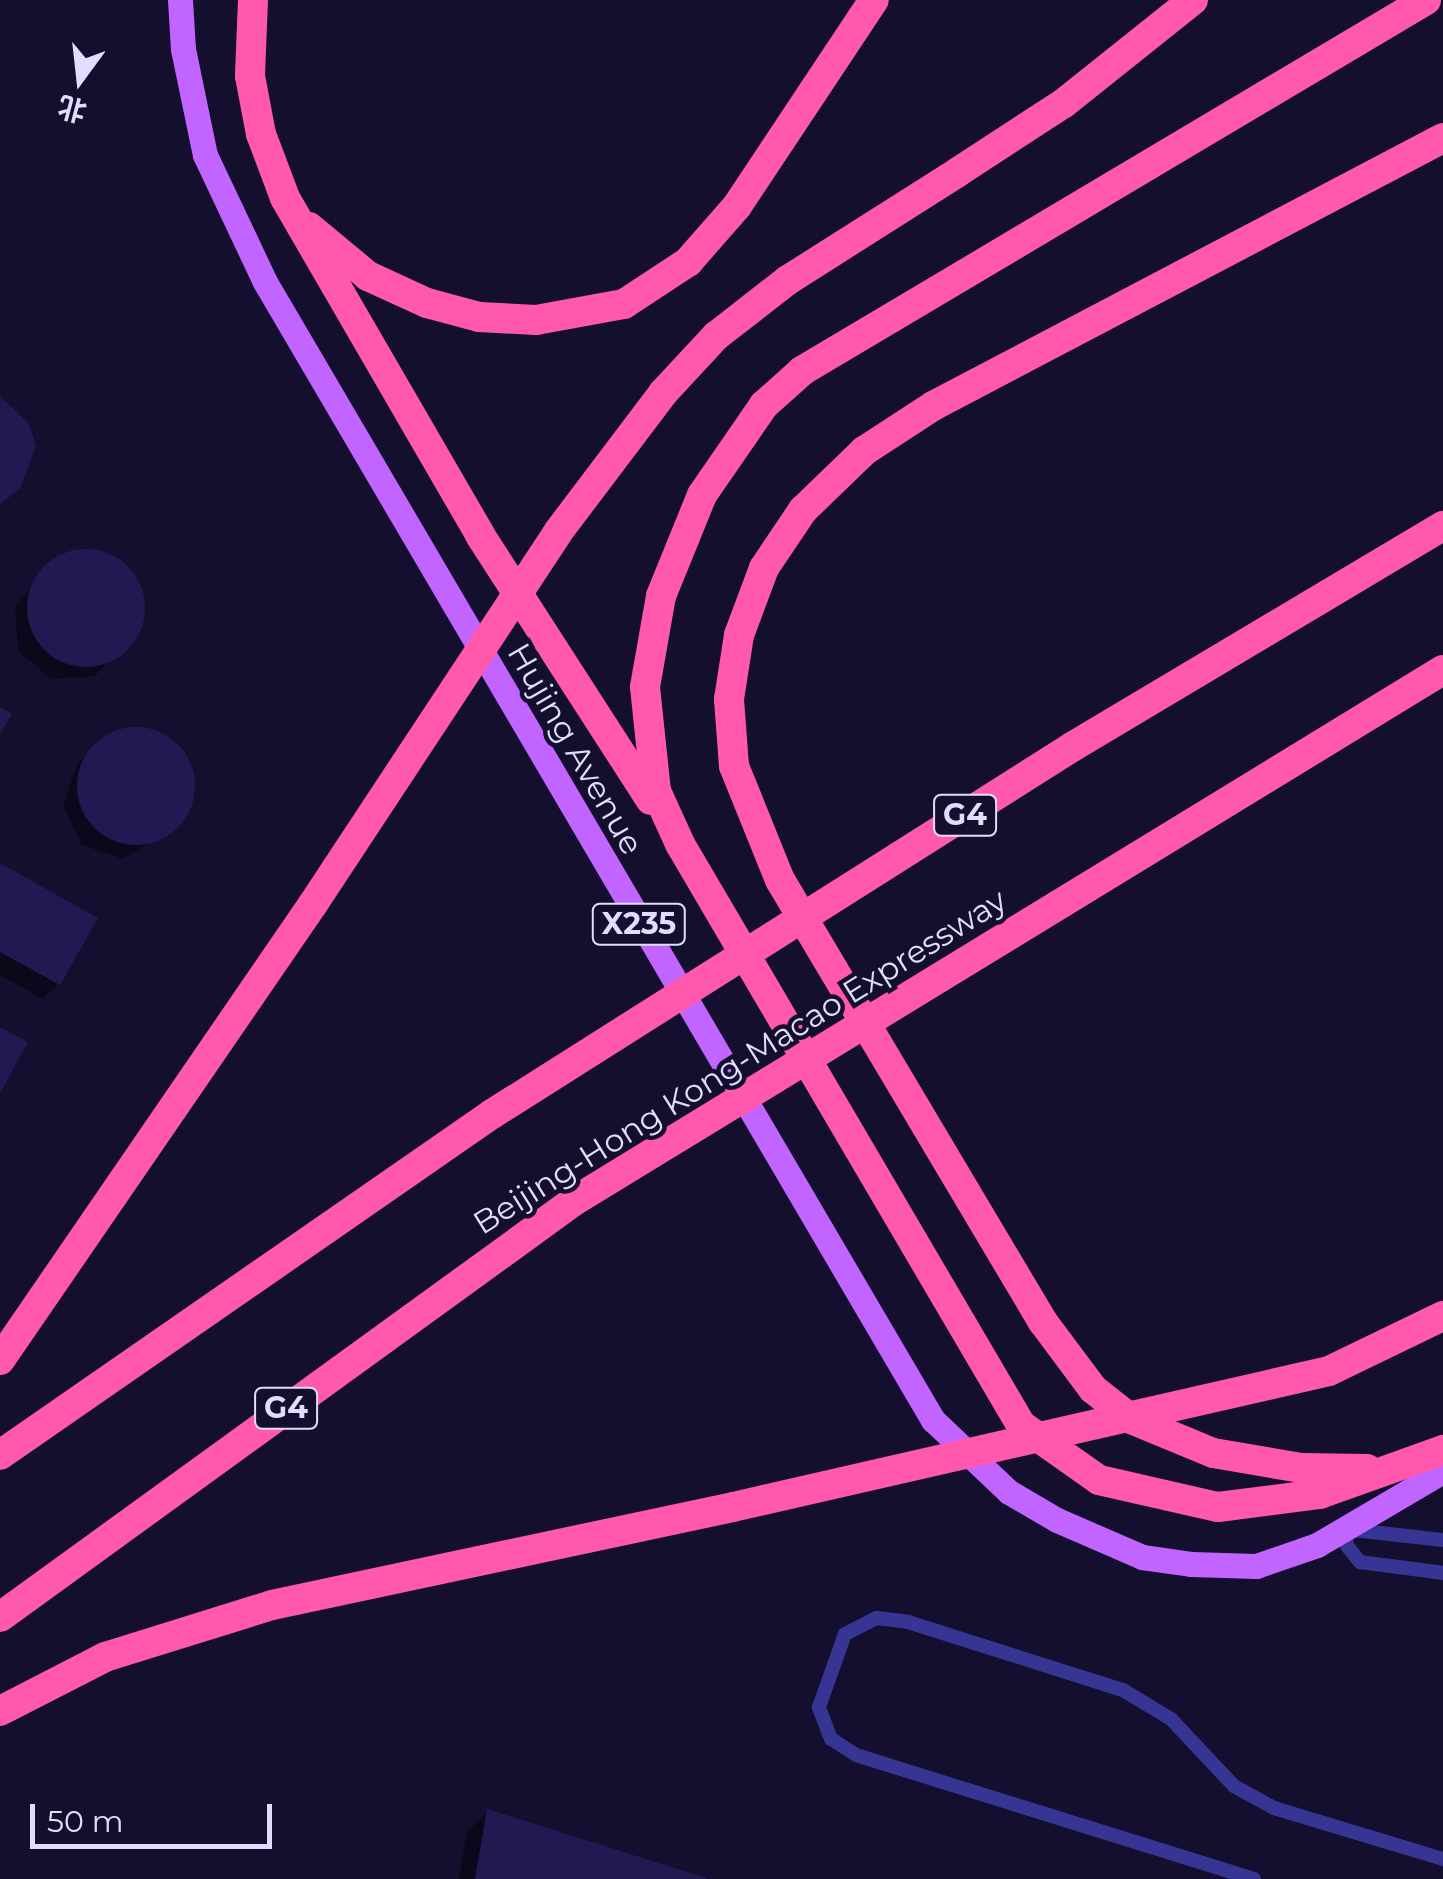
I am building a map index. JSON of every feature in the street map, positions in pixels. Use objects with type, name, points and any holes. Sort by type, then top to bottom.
[{"type":"highway","points":[[253,0],[250,76],[261,134],[285,198],[480,535],[680,844],[1021,1425],[1099,1480],[1218,1507],[1320,1494],[1443,1450]]},
{"type":"highway","points":[[285,198],[323,242],[353,265],[427,303],[479,317],[536,320],[624,304],[688,262],[726,220],[874,0]]},
{"type":"highway","points":[[0,1360],[313,904],[558,532],[664,392],[716,336],[788,280],[1064,103],[1193,0]]},
{"type":"highway","points":[[680,844],[656,791],[646,740],[650,638],[702,495],[764,405],[874,323],[1426,0]]},
{"type":"highway","points":[[1402,1464],[1320,1469],[1213,1453],[1131,1419],[1093,1389],[1043,1322],[780,880],[740,784],[729,699],[739,634],[764,568],[802,510],[864,451],[932,406],[1443,138]]},
{"type":"highway","name":"G4","points":[[0,1455],[492,1114],[1056,758],[1443,526]]},
{"type":"highway","name":"Beijing-Hong Kong-Macao Expressway","points":[[0,1617],[574,1201],[1443,670]]},
{"type":"highway","points":[[0,1711],[105,1656],[272,1605],[734,1507],[1329,1372],[1443,1316]]},
{"type":"main road","name":"Hujing Avenue","points":[[180,0],[182,49],[205,155],[257,266],[933,1420],[1009,1492],[1142,1557],[1256,1566],[1345,1529],[1443,1472]]},
{"type":"lane","points":[[1443,1540],[1345,1529],[1347,1546],[1360,1562],[1443,1573]]},
{"type":"lane","points":[[1254,1879],[856,1755],[831,1739],[819,1706],[845,1634],[877,1618],[908,1622],[1123,1690],[1170,1719],[1234,1786],[1274,1808],[1443,1860]]},
{"type":"building","points":[[0,396],[29,424],[36,446],[20,489],[0,504]]},
{"type":"building","points":[[86,549],[109,554],[128,566],[140,585],[145,608],[140,631],[128,650],[109,662],[86,667],[63,662],[44,650],[32,631],[27,608],[32,585],[44,566],[63,554]]},
{"type":"building","points":[[0,707],[12,714],[0,734]]},
{"type":"building","points":[[136,727],[159,732],[178,744],[190,763],[195,786],[190,809],[178,828],[159,840],[136,845],[113,840],[94,828],[82,809],[77,786],[82,763],[94,744],[113,732]]},
{"type":"building","points":[[0,863],[98,918],[60,985],[0,952]]},
{"type":"building","points":[[0,1027],[28,1042],[0,1093]]},
{"type":"building","points":[[487,1809],[706,1878],[706,1879],[475,1879]]}]
